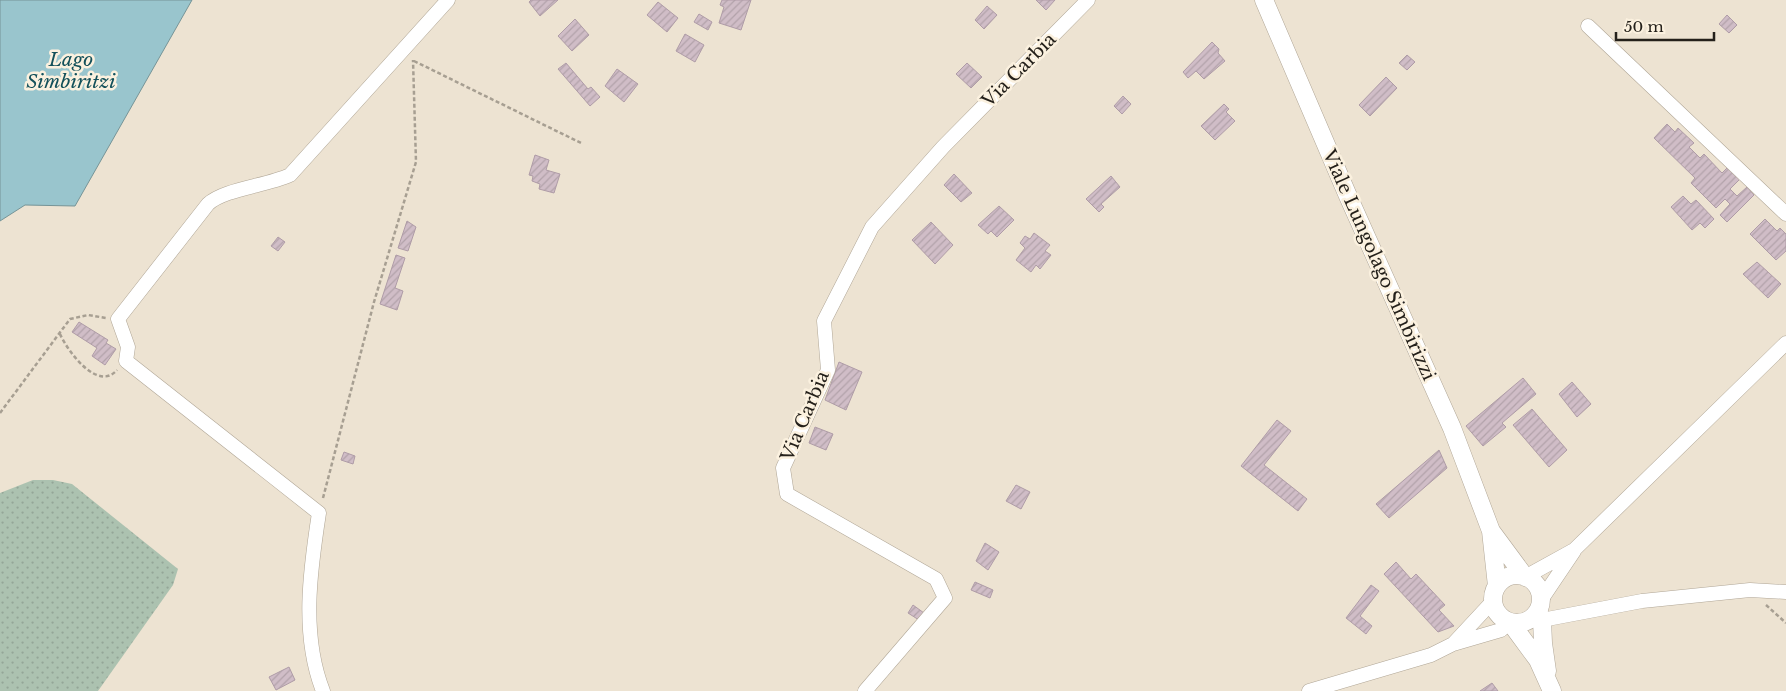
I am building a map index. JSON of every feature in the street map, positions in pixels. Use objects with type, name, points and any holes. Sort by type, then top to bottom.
[{"type":"main road","name":"Viale Lungolago Simbirizzi","points":[[1264,0],[1348,196],[1448,419],[1491,531],[1525,577]]},
{"type":"main road","name":"Viale Lungolago Simbirizzi","points":[[1491,531],[1495,593]]},
{"type":"main road","points":[[1541,609],[1527,620],[1518,624],[1504,620],[1496,612],[1495,593],[1510,577],[1525,577],[1537,586],[1541,609],[1542,643],[1551,687]]},
{"type":"main road","points":[[1510,622],[1538,660],[1551,687]]},
{"type":"street","points":[[323,691],[312,652],[309,574],[319,513],[126,361],[128,347],[118,319],[208,204],[226,193],[272,183],[290,176],[448,0]]},
{"type":"street","name":"Via Carbia","points":[[865,691],[944,598],[936,579],[786,494],[783,468],[828,370],[824,321],[872,227],[943,148],[1088,0]]},
{"type":"street","points":[[1588,26],[1786,214]]},
{"type":"street","points":[[1525,577],[1574,550],[1786,343]]},
{"type":"street","points":[[1541,609],[1574,550]]},
{"type":"street","points":[[1541,609],[1750,590],[1786,592]]},
{"type":"street","points":[[1453,644],[1495,593]]},
{"type":"street","points":[[1309,691],[1431,654],[1453,644],[1501,630],[1510,622]]},
{"type":"path","points":[[404,48],[414,60],[581,143]]},
{"type":"path","points":[[319,513],[374,302],[416,162],[414,60]]},
{"type":"path","points":[[0,413],[70,319],[88,315],[118,319]]},
{"type":"path","points":[[60,334],[65,346],[95,375],[104,378],[111,377],[126,361]]},
{"type":"path","points":[[1750,590],[1786,623]]},
{"type":"green space","points":[[33,480],[53,480],[72,484],[178,569],[173,585],[98,691],[0,691],[0,493]]},
{"type":"water","name":"Lago Simbiritzi","points":[[0,0],[192,0],[75,206],[25,205],[0,221]]},
{"type":"building","points":[[531,0],[558,0],[540,16],[529,2]]},
{"type":"building","points":[[722,0],[751,0],[741,30],[719,23],[724,7],[720,5]]},
{"type":"building","points":[[1036,0],[1055,0],[1046,10]]},
{"type":"building","points":[[658,2],[678,18],[667,32],[647,15]]},
{"type":"building","points":[[987,6],[997,15],[984,29],[975,20]]},
{"type":"building","points":[[699,14],[712,22],[708,30],[694,22]]},
{"type":"building","points":[[1727,15],[1737,25],[1729,33],[1719,24]]},
{"type":"building","points":[[575,19],[589,35],[572,51],[558,36]]},
{"type":"building","points":[[685,34],[704,45],[695,62],[676,51]]},
{"type":"building","points":[[1212,42],[1219,49],[1218,53],[1225,61],[1204,79],[1196,71],[1188,78],[1183,72]]},
{"type":"building","points":[[1407,55],[1415,62],[1407,70],[1399,63]]},
{"type":"building","points":[[566,63],[588,89],[591,87],[600,97],[590,106],[558,69]]},
{"type":"building","points":[[967,63],[982,77],[971,88],[956,74]]},
{"type":"building","points":[[617,69],[638,84],[624,102],[605,86]]},
{"type":"building","points":[[1386,77],[1397,88],[1370,116],[1359,105]]},
{"type":"building","points":[[1123,96],[1131,104],[1122,114],[1114,106]]},
{"type":"building","points":[[1224,104],[1229,109],[1226,112],[1235,121],[1215,140],[1201,126]]},
{"type":"building","points":[[1667,124],[1675,132],[1678,128],[1694,143],[1689,147],[1700,158],[1704,154],[1722,173],[1728,167],[1740,179],[1730,189],[1737,196],[1747,187],[1754,195],[1727,222],[1720,215],[1730,204],[1725,199],[1716,208],[1691,183],[1695,178],[1654,138]]},
{"type":"building","points":[[535,155],[549,160],[546,170],[560,174],[554,193],[539,189],[540,184],[532,181],[533,176],[529,175]]},
{"type":"building","points":[[954,174],[972,193],[961,202],[944,185]]},
{"type":"building","points":[[1111,176],[1120,187],[1101,204],[1104,207],[1099,212],[1086,199]]},
{"type":"building","points":[[1683,196],[1691,204],[1696,200],[1714,219],[1705,228],[1700,223],[1692,230],[1671,207]]},
{"type":"building","points":[[999,206],[1014,220],[997,237],[991,231],[988,234],[978,225]]},
{"type":"building","points":[[1765,219],[1777,231],[1780,228],[1786,234],[1786,251],[1776,260],[1750,234]]},
{"type":"building","points":[[407,221],[416,227],[408,251],[398,248]]},
{"type":"building","points":[[931,222],[953,245],[935,264],[912,240]]},
{"type":"building","points":[[1034,233],[1050,245],[1045,251],[1051,255],[1040,269],[1036,265],[1031,272],[1016,260],[1025,248],[1020,243],[1025,236],[1030,239]]},
{"type":"building","points":[[278,237],[285,242],[278,251],[271,246]]},
{"type":"building","points":[[396,255],[405,258],[395,288],[403,291],[397,310],[380,304]]},
{"type":"building","points":[[1757,262],[1781,284],[1768,298],[1743,274]]},
{"type":"building","points":[[79,322],[108,340],[106,343],[116,349],[105,365],[92,356],[97,348],[72,332]]},
{"type":"building","points":[[839,362],[862,372],[846,410],[825,400]]},
{"type":"building","points":[[1523,378],[1536,394],[1502,423],[1506,427],[1483,446],[1466,426]]},
{"type":"building","points":[[1572,382],[1591,404],[1577,417],[1559,394]]},
{"type":"building","points":[[1532,409],[1567,450],[1549,467],[1513,425]]},
{"type":"building","points":[[1277,420],[1291,431],[1264,465],[1307,499],[1298,511],[1241,466]]},
{"type":"building","points":[[815,427],[833,434],[826,450],[809,443]]},
{"type":"building","points":[[1439,450],[1447,468],[1389,518],[1376,504]]},
{"type":"building","points":[[344,452],[355,456],[353,464],[341,460]]},
{"type":"building","points":[[1016,485],[1030,492],[1021,509],[1006,501]]},
{"type":"building","points":[[985,543],[999,552],[988,570],[976,561]]},
{"type":"building","points":[[1396,562],[1411,579],[1416,574],[1445,605],[1439,610],[1454,626],[1438,632],[1384,574]]},
{"type":"building","points":[[975,582],[993,590],[990,598],[971,590]]},
{"type":"building","points":[[1371,585],[1379,591],[1360,616],[1372,626],[1366,634],[1346,618]]},
{"type":"building","points":[[913,605],[924,613],[919,620],[908,613]]},
{"type":"building","points":[[289,667],[295,680],[276,690],[269,677]]},
{"type":"building","points":[[1492,683],[1498,691],[1480,691]]}]
